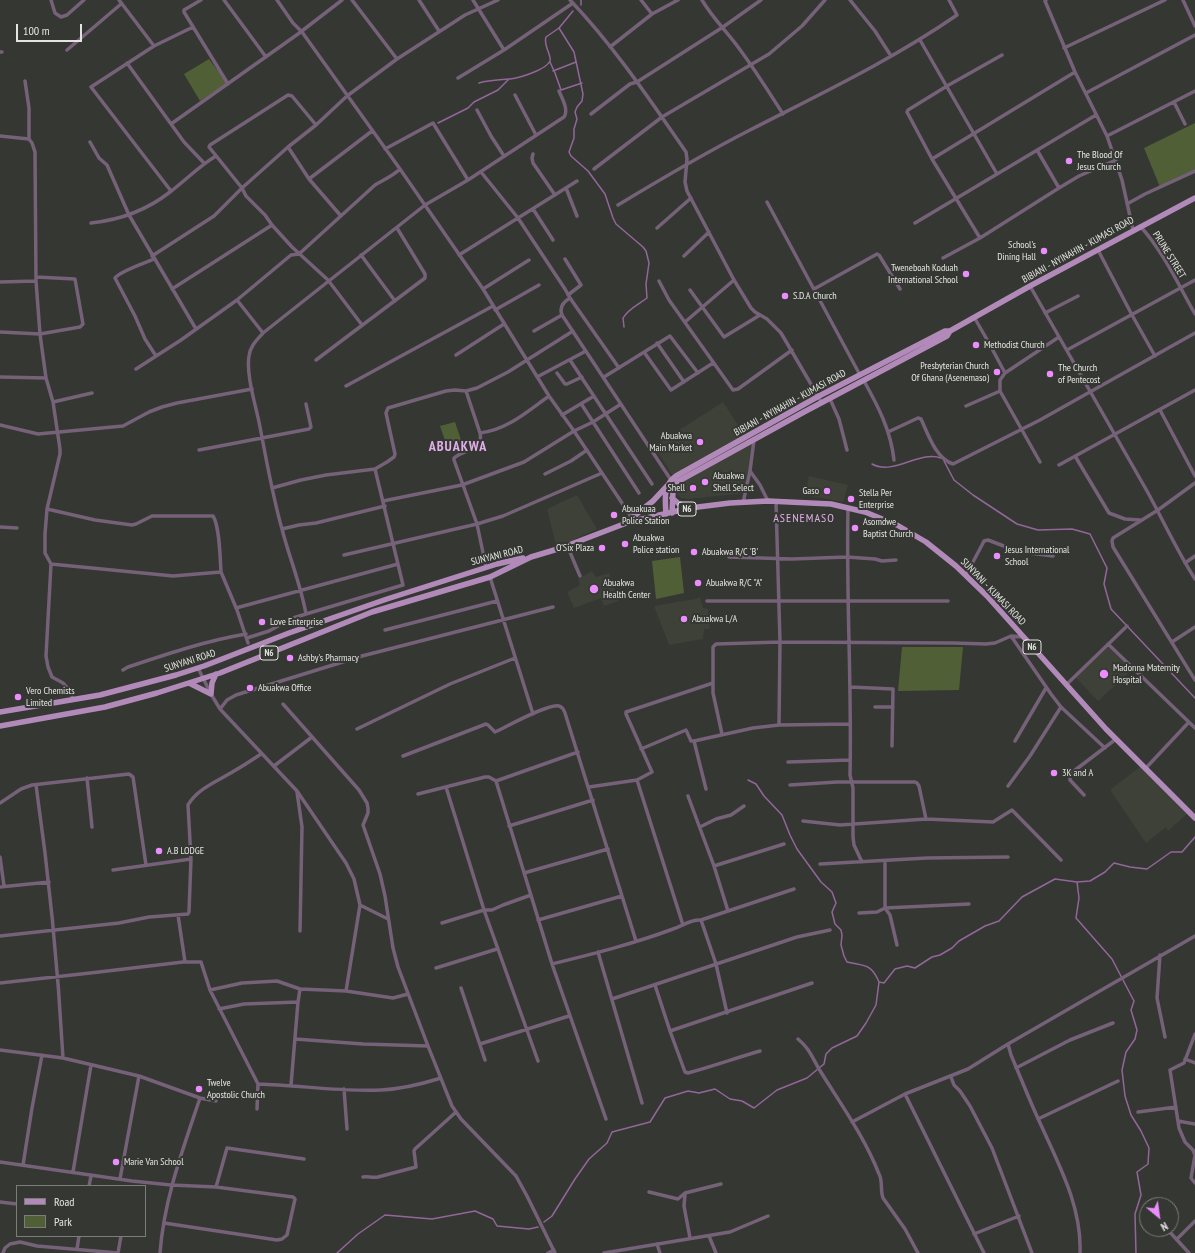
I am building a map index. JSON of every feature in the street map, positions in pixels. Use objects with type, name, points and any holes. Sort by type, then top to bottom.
[{"type":"main road","name":"BIBIANI - NYINAHIN - KUMASI ROAD","points":[[625,523],[654,501],[671,480],[719,452],[819,396],[945,332],[950,331],[1132,230],[1195,198]]},
{"type":"main road","name":"BIBIANI - NYINAHIN - KUMASI ROAD","points":[[669,513],[674,488],[677,482],[947,336],[950,331]]},
{"type":"main road","points":[[667,486],[669,513]]},
{"type":"main road","points":[[672,498],[685,509]]},
{"type":"main road","name":"SUNYANI - KUMASI ROAD","points":[[531,557],[625,523],[685,509],[725,503],[768,501],[831,504],[865,512],[905,529],[934,548],[966,575],[1116,739],[1195,818]]},
{"type":"main road","name":"SUNYANI ROAD","points":[[0,712],[74,700],[123,690],[198,668],[249,650],[289,633],[387,599],[486,567],[531,557]]},
{"type":"main road","name":"SUNYANI ROAD","points":[[0,726],[105,707],[157,693],[216,674],[372,612],[490,578],[531,557]]},
{"type":"main road","points":[[188,683],[210,694],[212,683],[216,674]]},
{"type":"street","points":[[51,0],[55,13],[61,17],[67,15],[84,0]]},
{"type":"street","points":[[201,0],[184,11],[228,84]]},
{"type":"street","points":[[224,0],[266,57]]},
{"type":"street","points":[[277,0],[293,23],[302,32],[346,96],[400,169],[483,289],[549,396],[632,518]]},
{"type":"street","points":[[171,124],[302,32],[342,0]]},
{"type":"street","points":[[352,0],[397,60]]},
{"type":"street","points":[[419,0],[439,32]]},
{"type":"street","points":[[473,0],[504,50]]},
{"type":"street","points":[[156,356],[145,339],[115,278],[118,274],[153,257],[214,216],[242,188],[288,147],[316,125],[346,96],[469,12],[478,10],[498,0]]},
{"type":"street","points":[[641,0],[652,14]]},
{"type":"street","points":[[610,47],[652,14],[678,0]]},
{"type":"street","points":[[702,0],[716,21],[723,27],[752,65],[783,114]]},
{"type":"street","points":[[591,114],[630,84],[637,82],[723,27],[761,0]]},
{"type":"street","points":[[594,169],[662,117],[769,54],[785,42],[802,26],[825,0]]},
{"type":"street","points":[[850,0],[875,31],[891,56]]},
{"type":"street","points":[[618,205],[687,164],[920,40],[957,15],[949,0]]},
{"type":"street","points":[[1046,0],[1045,2],[1064,48],[1107,136],[1116,160],[1132,230]]},
{"type":"street","points":[[1064,48],[1165,0]]},
{"type":"street","points":[[1183,0],[1195,26]]},
{"type":"street","points":[[67,50],[120,2],[154,46]]},
{"type":"street","points":[[458,78],[504,50],[572,2],[637,82],[686,152],[687,164],[685,182],[691,198],[734,280],[751,308],[771,322],[781,333],[822,403]]},
{"type":"street","points":[[171,191],[91,88],[154,46],[193,27]]},
{"type":"street","points":[[1086,93],[1195,35]]},
{"type":"street","points":[[920,40],[997,174]]},
{"type":"street","points":[[980,238],[932,159],[908,111],[947,86],[1002,55]]},
{"type":"street","points":[[127,63],[184,142],[204,163]]},
{"type":"street","points":[[932,159],[1075,72]]},
{"type":"street","points":[[25,81],[29,108],[29,140],[32,143],[35,152],[36,282],[40,334],[46,378],[53,402],[60,454],[48,509],[45,534],[45,553],[51,564],[46,656],[48,668],[52,677],[63,683],[69,690],[74,700]]},
{"type":"street","points":[[306,614],[272,488],[252,389],[249,356],[253,345],[263,333],[328,280],[397,228],[424,205],[481,172],[561,120],[566,114],[559,90]]},
{"type":"street","points":[[1107,136],[1195,91]]},
{"type":"street","points":[[316,125],[292,96],[288,95],[210,145],[209,148],[242,188],[246,196],[265,215],[272,225],[299,254],[328,280],[362,325]]},
{"type":"street","points":[[514,95],[536,135]]},
{"type":"street","points":[[1174,102],[1185,124]]},
{"type":"street","points":[[477,110],[482,121],[504,156]]},
{"type":"street","points":[[915,223],[1096,114]]},
{"type":"street","points":[[385,149],[433,123],[468,180]]},
{"type":"street","points":[[309,179],[372,131]]},
{"type":"street","points":[[0,136],[29,140]]},
{"type":"street","points":[[90,142],[99,158],[107,165],[129,215],[196,329]]},
{"type":"street","points":[[288,147],[309,179],[341,216]]},
{"type":"street","points":[[1037,150],[1059,188]]},
{"type":"street","points":[[533,154],[532,158],[534,163],[555,195]]},
{"type":"street","points":[[92,223],[108,221],[129,215],[159,200],[204,163],[216,156]]},
{"type":"street","points":[[943,258],[980,238],[1079,176],[1116,160]]},
{"type":"street","points":[[136,369],[237,300],[291,255],[299,254],[383,179],[395,174],[400,169]]},
{"type":"street","points":[[1127,204],[1144,194],[1195,171]]},
{"type":"street","points":[[481,172],[518,218],[569,297],[618,368]]},
{"type":"street","points":[[459,255],[578,181]]},
{"type":"street","points":[[566,188],[576,216]]},
{"type":"street","points":[[657,228],[691,198]]},
{"type":"street","points":[[767,202],[860,375]]},
{"type":"street","points":[[533,209],[553,240]]},
{"type":"street","points":[[172,290],[272,225]]},
{"type":"street","name":"PRUNE STREET","points":[[1140,226],[1150,237],[1168,265],[1195,314]]},
{"type":"street","points":[[316,360],[426,276],[397,228]]},
{"type":"street","points":[[684,256],[709,232]]},
{"type":"street","points":[[1098,250],[1132,315],[1156,356]]},
{"type":"street","points":[[814,288],[877,254],[880,255],[900,289]]},
{"type":"street","points":[[361,255],[395,301]]},
{"type":"street","points":[[565,259],[581,285],[561,306],[560,309],[562,315],[671,480]]},
{"type":"street","points":[[483,289],[529,260]]},
{"type":"street","points":[[0,332],[40,334],[82,326],[83,323],[75,278],[36,277]]},
{"type":"street","points":[[685,322],[734,280]]},
{"type":"street","points":[[1067,350],[1195,280]]},
{"type":"street","points":[[659,281],[669,300],[733,390],[792,350]]},
{"type":"street","points":[[0,282],[36,282]]},
{"type":"street","points":[[346,386],[539,285]]},
{"type":"street","points":[[1030,286],[1158,510],[1185,563],[1195,579]]},
{"type":"street","points":[[690,290],[724,337],[760,315]]},
{"type":"street","points":[[1046,313],[1078,296]]},
{"type":"street","points":[[237,300],[263,333]]},
{"type":"street","points":[[534,331],[562,315]]},
{"type":"street","points":[[974,318],[1005,373]]},
{"type":"street","points":[[456,355],[504,324]]},
{"type":"street","points":[[272,488],[326,475],[375,469],[388,462],[395,455],[386,413],[388,408],[446,391],[466,391],[477,388],[573,331]]},
{"type":"street","points":[[888,432],[918,418],[921,420],[935,449],[949,463],[953,464],[1022,430],[1195,334]]},
{"type":"street","points":[[604,377],[669,336],[671,336],[698,373]]},
{"type":"street","points":[[1040,462],[1000,391],[999,384],[1005,373],[1059,336]]},
{"type":"street","points":[[657,343],[684,382]]},
{"type":"street","points":[[537,377],[586,351]]},
{"type":"street","points":[[644,352],[670,390],[713,363]]},
{"type":"street","points":[[570,360],[652,484]]},
{"type":"street","points":[[557,373],[565,384],[582,377]]},
{"type":"street","points":[[0,377],[46,378]]},
{"type":"street","points":[[864,381],[877,404],[888,432],[893,449],[894,460]]},
{"type":"street","points":[[0,425],[38,434],[123,426],[162,407],[252,389]]},
{"type":"street","points":[[1059,465],[1195,390]]},
{"type":"street","points":[[466,391],[482,440],[480,445],[454,458],[454,460],[477,524],[486,567]]},
{"type":"street","points":[[966,406],[1000,391]]},
{"type":"street","points":[[53,402],[92,393]]},
{"type":"street","points":[[480,433],[503,427],[549,396]]},
{"type":"street","points":[[562,415],[582,405],[594,396]]},
{"type":"street","points":[[830,399],[839,419],[847,450]]},
{"type":"street","points":[[198,450],[309,429],[311,427],[306,404]]},
{"type":"street","points":[[383,501],[462,485],[524,462],[621,404]]},
{"type":"street","points":[[582,405],[639,493]]},
{"type":"street","points":[[1160,410],[1195,476]]},
{"type":"street","points":[[743,503],[750,471],[754,440]]},
{"type":"street","points":[[545,474],[571,461],[587,450]]},
{"type":"street","points":[[1075,456],[1109,513],[1125,519],[1141,520]]},
{"type":"street","points":[[123,670],[179,650],[207,642],[247,638],[269,631],[293,618],[403,585],[375,469]]},
{"type":"street","points":[[750,471],[760,484],[768,501]]},
{"type":"street","points":[[344,555],[477,524],[503,516],[602,473]]},
{"type":"street","points":[[1195,483],[1158,510],[1113,538],[1112,541],[1112,547],[1195,680]]},
{"type":"street","points":[[776,502],[780,642],[779,725]]},
{"type":"street","points":[[282,529],[299,525],[316,524],[384,506]]},
{"type":"street","points":[[848,508],[847,557],[850,775],[853,788],[854,845],[862,862]]},
{"type":"street","points":[[48,509],[95,520],[132,525],[152,516],[213,516],[218,539],[221,572],[247,638]]},
{"type":"street","points":[[0,527],[17,528]]},
{"type":"street","points":[[966,575],[982,544],[988,540],[1022,552],[1053,556]]},
{"type":"street","points":[[567,545],[580,576]]},
{"type":"street","points":[[1185,563],[1195,556]]},
{"type":"street","points":[[729,557],[847,557],[882,561],[896,560]]},
{"type":"street","points":[[51,564],[173,576],[221,572]]},
{"type":"street","points":[[236,608],[398,564]]},
{"type":"street","points":[[490,578],[533,714]]},
{"type":"street","points":[[386,630],[497,600]]},
{"type":"street","points":[[707,601],[948,601]]},
{"type":"street","points":[[220,709],[227,700],[236,695],[362,656],[553,607]]},
{"type":"street","points":[[1066,685],[1127,626]]},
{"type":"street","points":[[1172,642],[1195,628]]},
{"type":"street","points":[[1011,636],[1046,688],[1061,707],[1105,748]]},
{"type":"street","points":[[722,734],[712,682],[714,645],[780,642],[848,644],[986,644],[995,643],[1011,636],[1024,637]]},
{"type":"street","points":[[1108,644],[1195,728]]},
{"type":"street","points":[[357,729],[450,684],[515,658]]},
{"type":"street","points":[[198,668],[210,694],[220,709],[297,791],[350,870],[357,888],[360,905],[346,991]]},
{"type":"street","points":[[589,787],[637,780],[652,772],[626,712],[712,682]]},
{"type":"street","points":[[850,688],[893,689],[892,746]]},
{"type":"street","points":[[1015,741],[1046,688]]},
{"type":"street","points":[[283,704],[359,790],[367,803],[368,813],[363,825],[380,874],[388,907],[388,919],[393,948],[398,967],[428,1046],[456,1112],[516,1176],[522,1186],[555,1252],[548,1253]]},
{"type":"street","points":[[403,756],[486,724],[495,732],[553,706],[562,708],[566,713],[636,941]]},
{"type":"street","points":[[875,707],[893,707]]},
{"type":"street","points":[[1008,786],[1030,756],[1061,707]]},
{"type":"street","points":[[1146,768],[1189,722]]},
{"type":"street","points":[[694,741],[753,728],[779,725],[850,724]]},
{"type":"street","points":[[641,749],[686,730],[691,740],[694,741],[706,788]]},
{"type":"street","points":[[274,766],[312,737]]},
{"type":"street","points":[[1084,795],[1070,780],[1069,776],[1116,739]]},
{"type":"street","points":[[496,781],[578,752]]},
{"type":"street","points":[[0,936],[119,923],[149,917],[188,914],[191,859],[188,805],[206,787],[261,754]]},
{"type":"street","points":[[788,762],[850,760]]},
{"type":"street","points":[[0,803],[21,789],[36,785],[129,774],[133,777],[146,865]]},
{"type":"street","points":[[418,794],[485,777],[489,777],[496,781],[552,964],[606,1119]]},
{"type":"street","points":[[87,778],[92,827]]},
{"type":"street","points":[[637,780],[683,925]]},
{"type":"street","points":[[790,786],[852,782],[917,783],[919,786],[926,819]]},
{"type":"street","points":[[36,785],[49,882],[63,1058]]},
{"type":"street","points":[[446,787],[497,949],[538,1061]]},
{"type":"street","points":[[297,791],[302,827],[300,931]]},
{"type":"street","points":[[688,796],[714,866],[728,910]]},
{"type":"street","points":[[509,826],[593,800]]},
{"type":"street","points":[[700,827],[744,806]]},
{"type":"street","points":[[803,821],[840,825],[926,819],[993,822],[1012,810],[1061,860]]},
{"type":"street","points":[[714,866],[784,844]]},
{"type":"street","points":[[524,873],[608,849]]},
{"type":"street","points":[[0,857],[2,886],[49,882]]},
{"type":"street","points":[[820,864],[927,858],[1008,857]]},
{"type":"street","points":[[113,870],[191,859]]},
{"type":"street","points":[[885,861],[885,908],[890,916],[897,945]]},
{"type":"street","points":[[552,964],[636,941],[683,925],[692,920],[701,920],[794,889]]},
{"type":"street","points":[[442,923],[484,910],[492,910],[531,895]]},
{"type":"street","points":[[538,920],[622,896]]},
{"type":"street","points":[[860,913],[876,912],[885,908],[969,904]]},
{"type":"street","points":[[360,905],[388,919]]},
{"type":"street","points":[[178,915],[185,962]]},
{"type":"street","points":[[701,920],[716,964],[727,1013]]},
{"type":"street","points":[[612,998],[797,937],[830,930]]},
{"type":"street","points":[[852,1122],[905,1094],[968,1069],[1008,1044],[1195,936]]},
{"type":"street","points":[[436,968],[497,949]]},
{"type":"street","points":[[598,952],[642,1103]]},
{"type":"street","points":[[1160,955],[1157,998],[1165,1037]]},
{"type":"street","points":[[0,983],[185,962],[201,962],[210,990],[258,1084],[257,1109]]},
{"type":"street","points":[[210,990],[242,983],[277,981],[300,989],[346,991],[393,998],[408,994]]},
{"type":"street","points":[[670,1031],[727,1013],[812,983]]},
{"type":"street","points":[[655,985],[684,1071],[687,1073],[760,1051]]},
{"type":"street","points":[[461,988],[485,1060]]},
{"type":"street","points":[[291,1085],[300,989]]},
{"type":"street","points":[[220,1009],[244,1004],[298,1002]]},
{"type":"street","points":[[480,1044],[569,1016]]},
{"type":"street","points":[[1016,1068],[1070,1040],[1113,1023]]},
{"type":"street","points":[[1195,1034],[1184,1063],[1170,1070],[1181,1134],[1195,1155],[1191,1178],[1195,1183]]},
{"type":"street","points":[[295,1039],[364,1044],[428,1046]]},
{"type":"street","points":[[798,1039],[808,1049],[869,1151],[880,1176],[883,1198],[905,1229],[918,1253]]},
{"type":"street","points":[[1008,1044],[1016,1068],[1066,1181],[1072,1198],[1078,1226],[1080,1253]]},
{"type":"street","points":[[0,1050],[63,1058],[139,1076],[200,1098],[216,1101]]},
{"type":"street","points":[[23,1165],[42,1055]]},
{"type":"street","points":[[1185,1059],[1195,1064]]},
{"type":"street","points":[[73,1172],[91,1065]]},
{"type":"street","points":[[120,1179],[139,1076]]},
{"type":"street","points":[[951,1077],[954,1085],[970,1106],[992,1148],[1032,1253]]},
{"type":"street","points":[[258,1084],[381,1090],[425,1083],[441,1078]]},
{"type":"street","points":[[1038,1119],[1118,1081]]},
{"type":"street","points":[[344,1089],[347,1129]]},
{"type":"street","points":[[905,1094],[984,1253]]},
{"type":"street","points":[[160,1253],[164,1223],[172,1185],[200,1098]]},
{"type":"street","points":[[1138,1112],[1176,1107]]},
{"type":"street","points":[[363,1177],[378,1177],[416,1167],[415,1149],[456,1112]]},
{"type":"street","points":[[1178,1121],[1195,1124]]},
{"type":"street","points":[[216,1187],[227,1148],[304,1159]]},
{"type":"street","points":[[0,1162],[73,1172],[91,1176],[172,1185],[216,1187],[294,1197],[295,1199],[287,1234],[282,1239],[278,1240],[164,1223]]},
{"type":"street","points":[[89,1185],[91,1176]]},
{"type":"street","points":[[131,1185],[132,1181]]},
{"type":"street","points":[[649,1192],[678,1199],[685,1193],[721,1184]]},
{"type":"street","points":[[685,1193],[684,1206],[690,1238]]},
{"type":"street","points":[[0,1202],[16,1204]]},
{"type":"street","points":[[604,1253],[730,1232],[768,1216]]},
{"type":"street","points":[[974,1234],[1019,1216]]},
{"type":"street","points":[[1190,1253],[1177,1239],[1195,1221]]},
{"type":"street","points":[[709,1236],[716,1253]]},
{"type":"street","points":[[77,1248],[79,1237]]},
{"type":"street","points":[[3,1253],[5,1248],[10,1244],[20,1242],[37,1246],[77,1248],[118,1253],[121,1237]]},
{"type":"street","points":[[658,1244],[660,1253]]},
{"type":"shaded area","name":"Abuakwa Main Market","points":[[723,402],[747,439],[674,478],[654,446]]},
{"type":"shaded area","points":[[754,441],[747,493],[688,499],[681,498],[678,495],[676,490],[681,482]]},
{"type":"shaded area","points":[[809,476],[848,485],[843,502],[805,495]]},
{"type":"shaded area","points":[[577,495],[597,529],[571,541],[556,545],[547,509]]},
{"type":"shaded area","name":"Abuakwa Health Center","points":[[592,571],[596,577],[609,573],[619,601],[604,606],[601,598],[574,608],[567,592],[580,585],[578,579]]},
{"type":"shaded area","name":"Abuakwa L/A","points":[[700,598],[703,608],[708,609],[710,629],[704,629],[703,639],[669,645],[654,606]]},
{"type":"shaded area","name":"Madonna Maternity Hospital","points":[[1108,647],[1132,670],[1098,701],[1076,678]]},
{"type":"shaded area","points":[[1141,766],[1187,814],[1168,831],[1166,827],[1146,843],[1110,790]]},
{"type":"green space","points":[[209,59],[227,83],[200,101],[184,74]]},
{"type":"green space","points":[[1195,123],[1195,172],[1160,187],[1144,148]]},
{"type":"green space","points":[[455,422],[464,449],[449,452],[440,426]]},
{"type":"green space","points":[[680,557],[684,593],[656,599],[652,561]]},
{"type":"green space","points":[[902,647],[963,647],[959,690],[898,691]]},
{"type":"waterway","points":[[581,0],[581,5]]},
{"type":"waterway","points":[[479,83],[519,77],[532,73],[548,64],[550,59],[545,40],[546,37],[559,28],[573,11]]},
{"type":"waterway","points":[[559,28],[574,52],[583,94],[582,101],[575,112],[577,119],[574,129],[574,138],[569,152],[571,156],[588,171],[605,194],[616,224],[643,247],[646,251],[649,263],[646,284],[647,298],[625,315],[623,318],[624,327]]},
{"type":"waterway","points":[[550,62],[561,90],[582,83]]},
{"type":"waterway","points":[[553,71],[576,62]]},
{"type":"waterway","points":[[438,123],[468,108],[474,102],[498,90],[509,79]]},
{"type":"waterway","points":[[872,464],[880,467],[889,467],[924,457],[933,456],[941,458]]},
{"type":"waterway","points":[[944,461],[954,480],[973,495],[1017,524],[1038,530],[1072,529],[1090,534],[1107,568],[1104,584],[1111,609],[1195,698]]},
{"type":"waterway","points":[[748,780],[756,784],[764,796],[782,815],[797,849],[821,882],[832,892],[836,903],[832,912],[835,924],[841,930],[841,945],[847,962],[870,968],[879,982],[884,983],[895,969],[907,966],[915,968],[932,957],[940,955],[952,948],[959,941],[985,926],[999,921],[1022,897],[1055,879],[1077,882],[1079,898],[1076,918],[1112,959],[1134,1001],[1131,1010],[1137,1030],[1135,1039],[1126,1052],[1122,1070],[1125,1096],[1131,1115],[1149,1148],[1148,1164],[1137,1172],[1141,1195],[1135,1214],[1136,1253]]},
{"type":"waterway","points":[[1077,882],[1090,881],[1105,872],[1114,863],[1147,869],[1171,852],[1182,852],[1195,837]]},
{"type":"waterway","points":[[544,1222],[552,1216],[589,1159],[607,1143],[612,1132],[650,1122],[665,1098],[688,1091],[699,1093],[715,1089],[730,1099],[742,1101],[754,1108],[777,1090],[807,1078],[824,1064],[826,1054],[832,1048],[857,1036],[876,1005],[879,982]]},
{"type":"waterway","points":[[337,1253],[358,1234],[385,1215],[432,1219],[475,1211],[493,1219],[497,1226],[529,1229],[538,1227]]},
{"type":"place","name":"The Blood Of Jesus Church","points":[[1069,161]]},
{"type":"place","name":"School's Dining Hall","points":[[1044,251]]},
{"type":"place","name":"Tweneboah Koduah International School","points":[[966,274]]},
{"type":"place","name":"S.D.A Church","points":[[785,296]]},
{"type":"place","name":"Methodist Church","points":[[976,345]]},
{"type":"place","name":"Presbyterian Church Of Ghana (Asenemaso)","points":[[997,372]]},
{"type":"place","name":"The Church of Pentecost","points":[[1050,374]]},
{"type":"place","name":"Abuakwa Main Market","points":[[700,442]]},
{"type":"place","name":"Abuakwa Shell Select","points":[[705,482]]},
{"type":"place","name":"Shell","points":[[693,488]]},
{"type":"place","name":"Gaso","points":[[827,491]]},
{"type":"place","name":"Stella Per Enterprise","points":[[851,499]]},
{"type":"place","name":"Abuakuaa Police Station","points":[[614,515]]},
{"type":"place","name":"Asomdwe Baptist Church","points":[[855,528]]},
{"type":"place","name":"Abuakwa Police station","points":[[625,544]]},
{"type":"place","name":"O'Six Plaza","points":[[602,548]]},
{"type":"place","name":"Abuakwa R/C 'B'","points":[[694,552]]},
{"type":"place","name":"Jesus International School","points":[[997,556]]},
{"type":"place","name":"Abuakwa R/C \"A\"","points":[[698,583]]},
{"type":"place","name":"Abuakwa Health Center","points":[[594,589]]},
{"type":"place","name":"Abuakwa L/A","points":[[684,619]]},
{"type":"place","name":"Love Enterprise","points":[[262,622]]},
{"type":"place","name":"Ashby's Pharmacy","points":[[290,658]]},
{"type":"place","name":"Madonna Maternity Hospital","points":[[1104,674]]},
{"type":"place","name":"Abuakwa Office","points":[[250,688]]},
{"type":"place","name":"Vero Chemists Limited","points":[[18,697]]},
{"type":"place","name":"3K and A","points":[[1054,773]]},
{"type":"place","name":"A.B LODGE","points":[[159,851]]},
{"type":"place","name":"Twelve Apostolic Church","points":[[199,1089]]},
{"type":"place","name":"Marie Van School","points":[[116,1162]]},
{"type":"district","name":"ABUAKWA","points":[[458,447]]},
{"type":"district","name":"ASENEMASO","points":[[804,519]]}]
